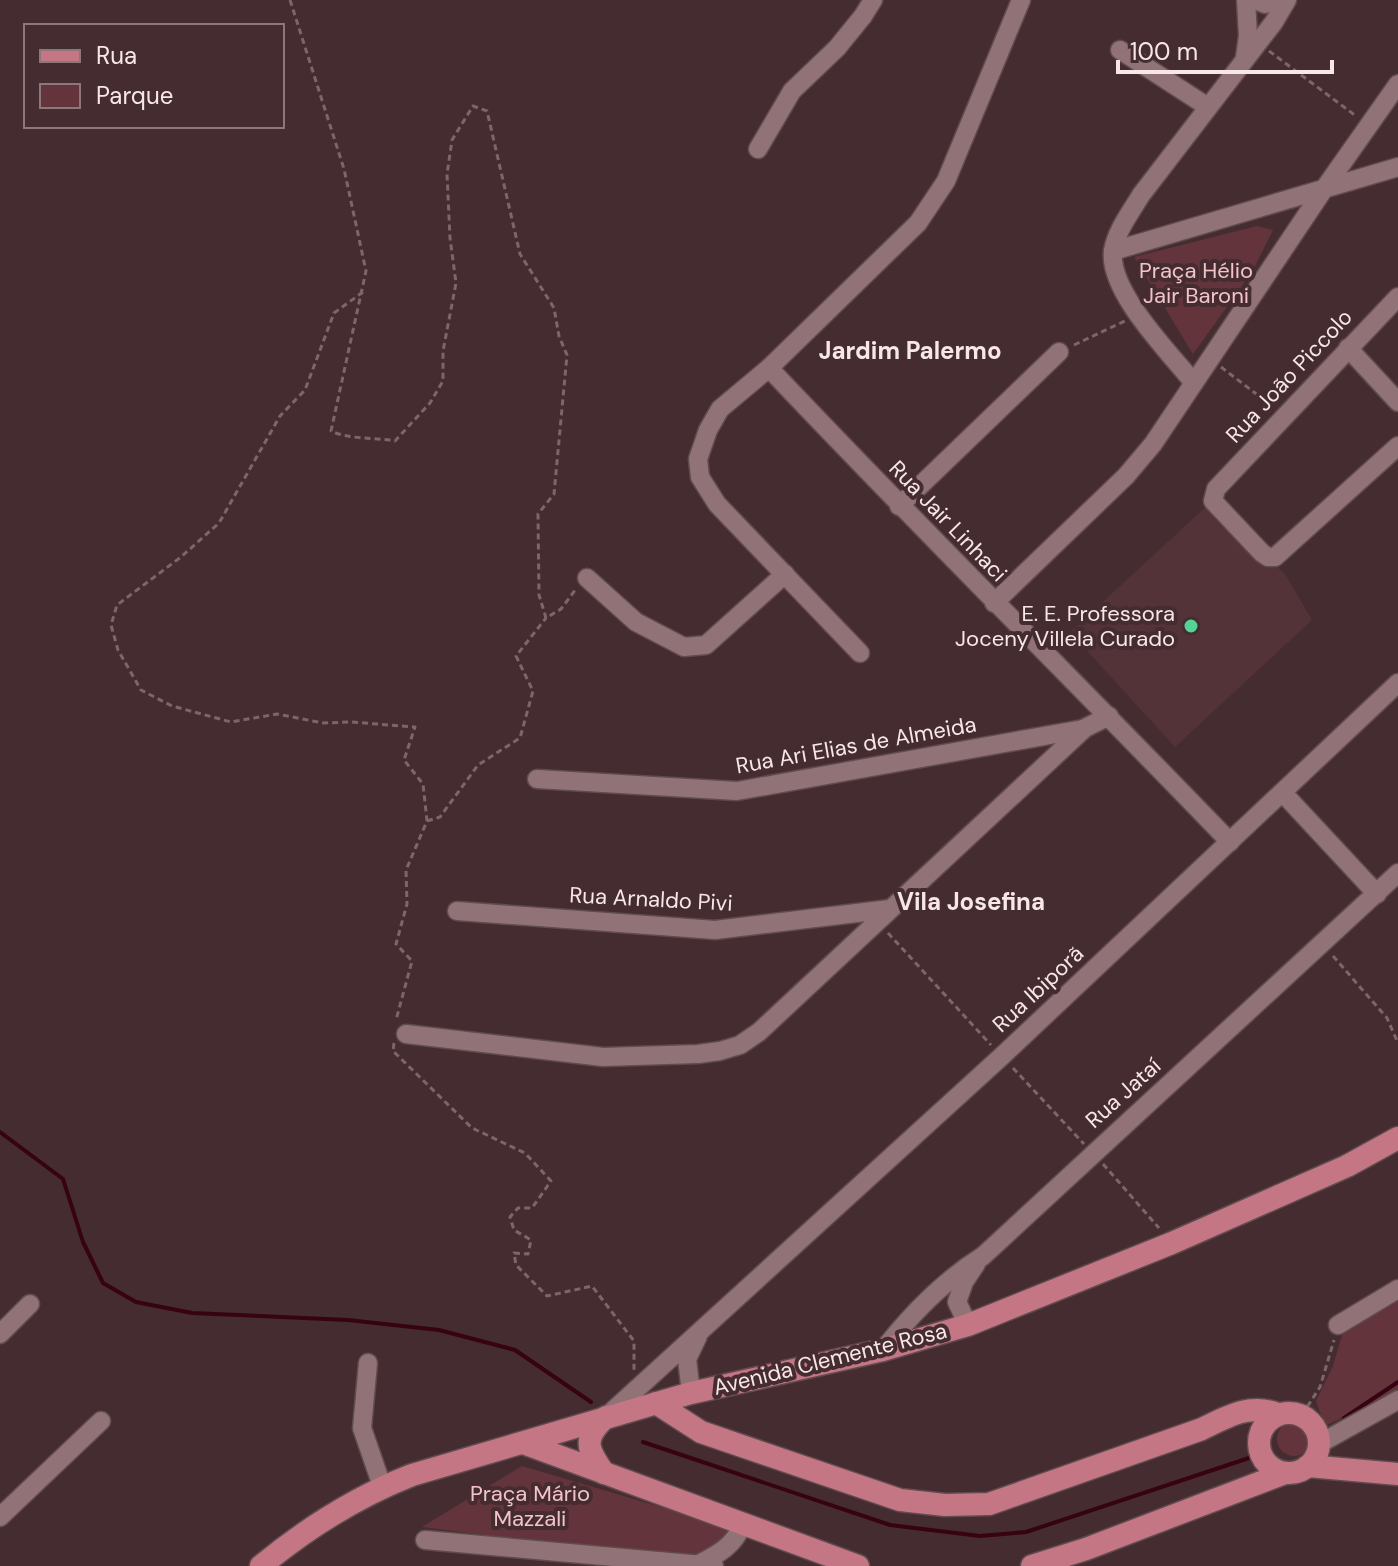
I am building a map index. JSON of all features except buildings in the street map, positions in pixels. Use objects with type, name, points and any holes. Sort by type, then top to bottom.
[{"type":"main road","name":"Avenida Clemente Rosa","points":[[261,1566],[325,1518],[382,1486],[691,1393],[883,1350],[968,1325],[1172,1243],[1347,1166],[1398,1138]]},
{"type":"main road","points":[[656,1403],[701,1432],[900,1500],[945,1505],[989,1504],[1248,1410],[1302,1415],[1315,1427],[1319,1444],[1314,1460],[1297,1472],[1285,1473],[1088,1557],[1032,1566]]},
{"type":"main road","points":[[1278,1414],[1265,1424],[1259,1448],[1268,1465],[1285,1473]]},
{"type":"main road","points":[[604,1473],[589,1445],[591,1434],[606,1417]]},
{"type":"main road","points":[[1202,1429],[1246,1430],[1259,1439]]},
{"type":"main road","points":[[523,1443],[858,1566]]},
{"type":"main road","points":[[1308,1466],[1398,1474]]},
{"type":"street","points":[[758,149],[792,91],[837,48],[873,0]]},
{"type":"street","points":[[860,653],[717,504],[700,477],[698,459],[708,430],[720,409],[769,368],[918,223],[934,202],[946,181],[1021,0]]},
{"type":"street","points":[[1244,58],[1248,36],[1246,0]]},
{"type":"street","points":[[1255,0],[1265,4],[1277,0]]},
{"type":"street","points":[[1193,382],[1139,315],[1122,288],[1113,251],[1123,224],[1141,195],[1258,43],[1287,0]]},
{"type":"street","points":[[1120,50],[1208,107]]},
{"type":"street","points":[[994,603],[1126,476],[1153,444],[1398,84]]},
{"type":"street","points":[[1113,251],[1398,167]]},
{"type":"street","name":"Rua João Piccolo","points":[[1398,297],[1216,489],[1213,501],[1268,557],[1275,557],[1398,446]]},
{"type":"street","points":[[1348,348],[1398,402]]},
{"type":"street","points":[[899,506],[1059,352]]},
{"type":"street","name":"Rua Jair Linhaci","points":[[769,368],[899,506],[1230,842]]},
{"type":"street","points":[[587,578],[636,622],[684,647],[706,645],[785,574]]},
{"type":"street","name":"Rua Ibiporã","points":[[606,1417],[1002,1056],[1398,683]]},
{"type":"street","points":[[399,1031],[603,1057],[720,1051],[740,1045],[759,1032],[1085,728],[1109,716]]},
{"type":"street","name":"Rua Ari Elias de Almeida","points":[[537,779],[737,791],[1085,728]]},
{"type":"street","points":[[1283,793],[1377,894]]},
{"type":"street","name":"Rua Jataí","points":[[883,1350],[907,1319],[955,1273],[983,1256],[1398,873]]},
{"type":"street","name":"Rua Arnaldo Pivi","points":[[457,911],[715,930],[884,915]]},
{"type":"street","points":[[968,1325],[957,1302],[964,1282],[983,1256]]},
{"type":"street","points":[[1338,1325],[1398,1289]]},
{"type":"street","points":[[0,1334],[30,1304]]},
{"type":"street","name":"Rua Ibiporã","points":[[691,1393],[687,1359],[691,1346],[706,1324]]},
{"type":"street","points":[[368,1363],[362,1428],[382,1486]]},
{"type":"street","points":[[1319,1444],[1398,1400]]},
{"type":"street","points":[[0,1517],[101,1421]]},
{"type":"street","points":[[425,1540],[706,1565],[737,1537],[742,1525]]},
{"type":"path","points":[[290,0],[344,169],[366,271],[331,431],[343,437],[395,441],[430,403],[443,381],[443,351],[456,283],[447,174],[452,140],[473,106],[487,111],[520,254],[554,308],[559,336],[567,355],[554,494],[538,514],[539,595],[546,618]]},
{"type":"path","points":[[1258,43],[1369,126]]},
{"type":"path","points":[[363,292],[334,313],[305,390],[280,416],[219,523],[181,557],[117,605],[111,625],[118,650],[141,690],[172,706],[231,722],[277,714],[323,723],[415,727],[404,760],[423,784],[427,821],[406,870],[407,904],[396,944],[412,961],[398,1008],[399,1031],[393,1051],[472,1128],[525,1153],[551,1181],[532,1208],[518,1208],[510,1217],[514,1230],[531,1240],[528,1254],[514,1253],[516,1265],[547,1296],[592,1286],[634,1341],[634,1391]]},
{"type":"path","points":[[1059,352],[1139,315]]},
{"type":"path","points":[[1210,358],[1285,416]]},
{"type":"path","points":[[427,821],[440,817],[478,765],[520,738],[533,691],[516,656],[546,618],[561,609],[587,578]]},
{"type":"path","points":[[884,915],[1002,1056],[1172,1243]]},
{"type":"path","points":[[1322,944],[1387,1018],[1398,1043]]},
{"type":"path","points":[[1302,1415],[1320,1387],[1338,1325]]},
{"type":"shaded area","name":"E. E. Professora Joceny Villela Curado","points":[[1208,505],[1285,574],[1312,620],[1175,747],[1070,632]]},
{"type":"green space","name":"Praça Hélio Jair Baroni","points":[[1257,226],[1273,230],[1252,272],[1193,354],[1134,257]]},
{"type":"green space","points":[[1398,1296],[1398,1390],[1325,1426],[1316,1401],[1333,1366],[1344,1328]]},
{"type":"green space","points":[[1294,1422],[1306,1427],[1311,1439],[1306,1451],[1294,1456],[1282,1451],[1277,1439],[1282,1427]]},
{"type":"green space","name":"Praça Mário Mazzali","points":[[522,1466],[725,1526],[727,1533],[717,1555],[655,1556],[422,1527]]},
{"type":"waterway","points":[[0,1132],[63,1179],[83,1242],[103,1283],[136,1302],[192,1313],[348,1320],[439,1330],[515,1350],[591,1402]]},
{"type":"waterway","points":[[1344,1418],[1398,1382]]},
{"type":"waterway","points":[[643,1442],[890,1525],[980,1536],[1026,1532],[1252,1457]]},
{"type":"place","name":"E. E. Professora Joceny Villela Curado","points":[[1191,626]]},
{"type":"district","name":"Jardim Palermo","points":[[910,350]]},
{"type":"district","name":"Vila Josefina","points":[[971,901]]}]
